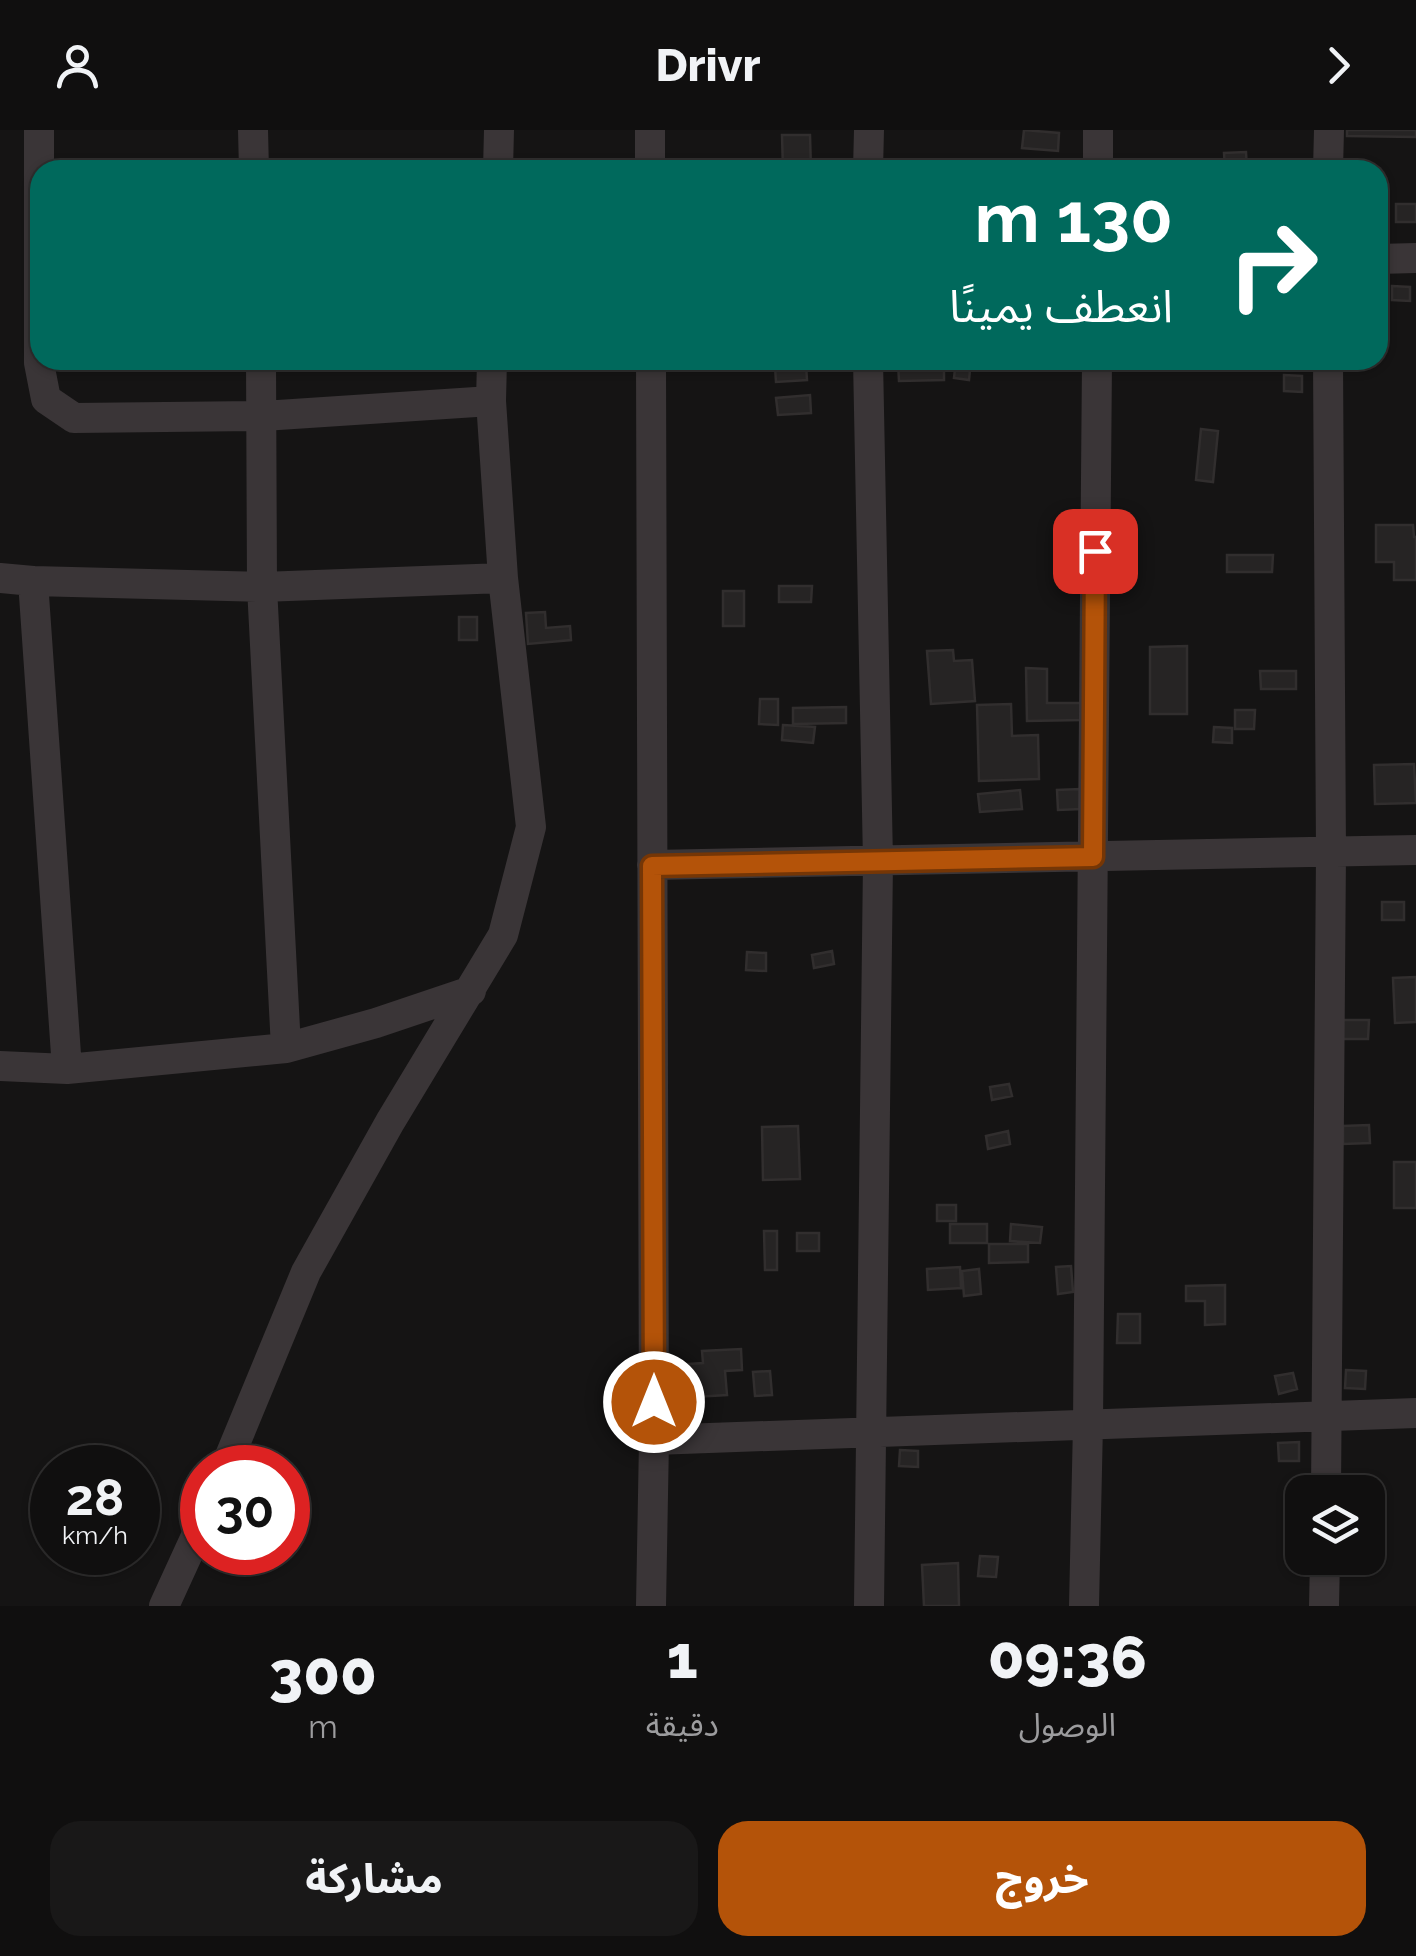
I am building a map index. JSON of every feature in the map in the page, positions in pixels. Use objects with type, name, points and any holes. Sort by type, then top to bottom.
[{"type":"street","points":[[39,130],[39,160]]},
{"type":"street","points":[[253,130],[254,160]]},
{"type":"street","points":[[650,130],[650,160]]},
{"type":"street","points":[[868,160],[869,130]]},
{"type":"street","points":[[1098,130],[1098,160]]},
{"type":"street","points":[[1328,130],[1328,160]]},
{"type":"street","points":[[1388,259],[1416,258]]},
{"type":"street","points":[[40,370],[46,398],[74,418],[263,416],[490,401]]},
{"type":"street","points":[[261,370],[262,587],[286,1048]]},
{"type":"street","points":[[235,1445],[306,1272],[390,1122],[503,935],[531,827],[503,578],[490,401],[492,370]]},
{"type":"street","points":[[651,370],[651,1606]]},
{"type":"street","points":[[868,370],[878,861],[869,1606]]},
{"type":"street","points":[[1084,1606],[1096,370]]},
{"type":"street","points":[[1326,1475],[1331,853],[1328,370]]},
{"type":"street","points":[[0,578],[262,587],[503,578]]},
{"type":"street","points":[[34,581],[68,1069]]},
{"type":"street","points":[[652,866],[1416,850]]},
{"type":"street","points":[[0,1066],[68,1069],[286,1048],[376,1024],[471,991]]},
{"type":"street","points":[[654,1440],[1416,1413]]},
{"type":"street","points":[[164,1606],[180,1571]]},
{"type":"street","points":[[1324,1606],[1325,1575]]},
{"type":"building","points":[[1024,130],[1059,133],[1058,151],[1022,148]]},
{"type":"building","points":[[1347,130],[1416,130],[1416,137],[1347,136]]},
{"type":"building","points":[[782,135],[810,135],[811,160],[783,160]]},
{"type":"building","points":[[1246,152],[1246,160],[1224,160],[1224,153]]},
{"type":"building","points":[[1396,204],[1416,204],[1416,222],[1396,222]]},
{"type":"building","points":[[1392,286],[1410,287],[1410,301],[1392,300]]},
{"type":"building","points":[[775,370],[806,370],[807,380],[776,382]]},
{"type":"building","points":[[898,370],[944,370],[944,380],[899,381]]},
{"type":"building","points":[[955,370],[970,370],[969,380],[954,378]]},
{"type":"building","points":[[1284,375],[1302,376],[1302,392],[1284,391]]},
{"type":"building","points":[[810,395],[811,413],[778,415],[776,398]]},
{"type":"building","points":[[1201,429],[1218,431],[1213,482],[1196,480]]},
{"type":"building","points":[[1376,525],[1413,525],[1416,580],[1394,580],[1394,562],[1376,562]]},
{"type":"building","points":[[1227,555],[1273,555],[1272,572],[1227,572]]},
{"type":"building","points":[[779,586],[812,586],[811,602],[779,602]]},
{"type":"building","points":[[723,591],[744,591],[744,626],[723,626]]},
{"type":"building","points":[[545,612],[546,628],[570,626],[571,640],[528,644],[526,613]]},
{"type":"building","points":[[459,617],[477,617],[477,640],[459,640]]},
{"type":"building","points":[[1187,646],[1187,714],[1150,714],[1150,647]]},
{"type":"building","points":[[953,650],[954,661],[972,660],[975,701],[931,704],[927,651]]},
{"type":"building","points":[[1026,668],[1047,669],[1047,703],[1082,703],[1082,720],[1027,721]]},
{"type":"building","points":[[1260,671],[1296,671],[1296,689],[1261,689]]},
{"type":"building","points":[[760,699],[778,699],[778,725],[759,724]]},
{"type":"building","points":[[1011,704],[1012,736],[1038,735],[1039,779],[979,781],[977,705]]},
{"type":"building","points":[[846,707],[846,723],[793,724],[793,708]]},
{"type":"building","points":[[1235,710],[1255,710],[1254,729],[1235,729]]},
{"type":"building","points":[[783,725],[815,727],[813,743],[782,740]]},
{"type":"building","points":[[1214,727],[1232,728],[1232,743],[1213,742]]},
{"type":"building","points":[[1414,764],[1416,803],[1375,804],[1374,765]]},
{"type":"building","points":[[1080,789],[1081,809],[1058,810],[1057,790]]},
{"type":"building","points":[[1020,790],[1022,809],[980,812],[978,794]]},
{"type":"building","points":[[1382,902],[1404,902],[1404,920],[1382,920]]},
{"type":"building","points":[[832,951],[834,964],[814,968],[812,955]]},
{"type":"building","points":[[747,952],[766,953],[766,971],[746,970]]},
{"type":"building","points":[[1416,977],[1416,1022],[1395,1023],[1393,978]]},
{"type":"building","points":[[1342,1020],[1369,1020],[1368,1039],[1342,1039]]},
{"type":"building","points":[[1009,1084],[1012,1096],[992,1100],[990,1087]]},
{"type":"building","points":[[1369,1125],[1370,1143],[1343,1144],[1343,1126]]},
{"type":"building","points":[[798,1126],[800,1179],[763,1180],[762,1127]]},
{"type":"building","points":[[1008,1131],[1010,1144],[988,1149],[986,1136]]},
{"type":"building","points":[[1394,1162],[1416,1162],[1416,1208],[1394,1208]]},
{"type":"building","points":[[937,1205],[956,1205],[956,1221],[937,1221]]},
{"type":"building","points":[[950,1224],[987,1224],[987,1243],[950,1243]]},
{"type":"building","points":[[1011,1224],[1042,1227],[1040,1243],[1010,1241]]},
{"type":"building","points":[[764,1231],[777,1231],[777,1270],[765,1270]]},
{"type":"building","points":[[797,1233],[819,1233],[819,1251],[797,1251]]},
{"type":"building","points":[[989,1244],[1028,1244],[1028,1262],[989,1263]]},
{"type":"building","points":[[1071,1266],[1073,1292],[1058,1294],[1056,1267]]},
{"type":"building","points":[[960,1267],[961,1288],[928,1290],[927,1269]]},
{"type":"building","points":[[979,1269],[981,1294],[964,1296],[962,1271]]},
{"type":"building","points":[[1225,1285],[1225,1324],[1205,1325],[1205,1301],[1186,1301],[1186,1286]]},
{"type":"building","points":[[1118,1314],[1140,1314],[1140,1343],[1117,1343]]},
{"type":"building","points":[[741,1349],[742,1370],[725,1371],[727,1395],[676,1398],[674,1365],[703,1363],[702,1351]]},
{"type":"building","points":[[1346,1370],[1366,1371],[1365,1389],[1345,1388]]},
{"type":"building","points":[[770,1371],[772,1395],[755,1396],[753,1372]]},
{"type":"building","points":[[1293,1373],[1297,1389],[1279,1394],[1275,1376]]},
{"type":"building","points":[[1299,1442],[1299,1461],[1279,1461],[1278,1443]]},
{"type":"building","points":[[900,1450],[918,1451],[918,1467],[899,1466]]},
{"type":"building","points":[[980,1556],[998,1557],[996,1577],[978,1576]]},
{"type":"building","points":[[958,1563],[959,1606],[924,1606],[922,1565]]},
{"type":"route","points":[[654,1402],[652,866],[1093,857],[1095,551]]}]
